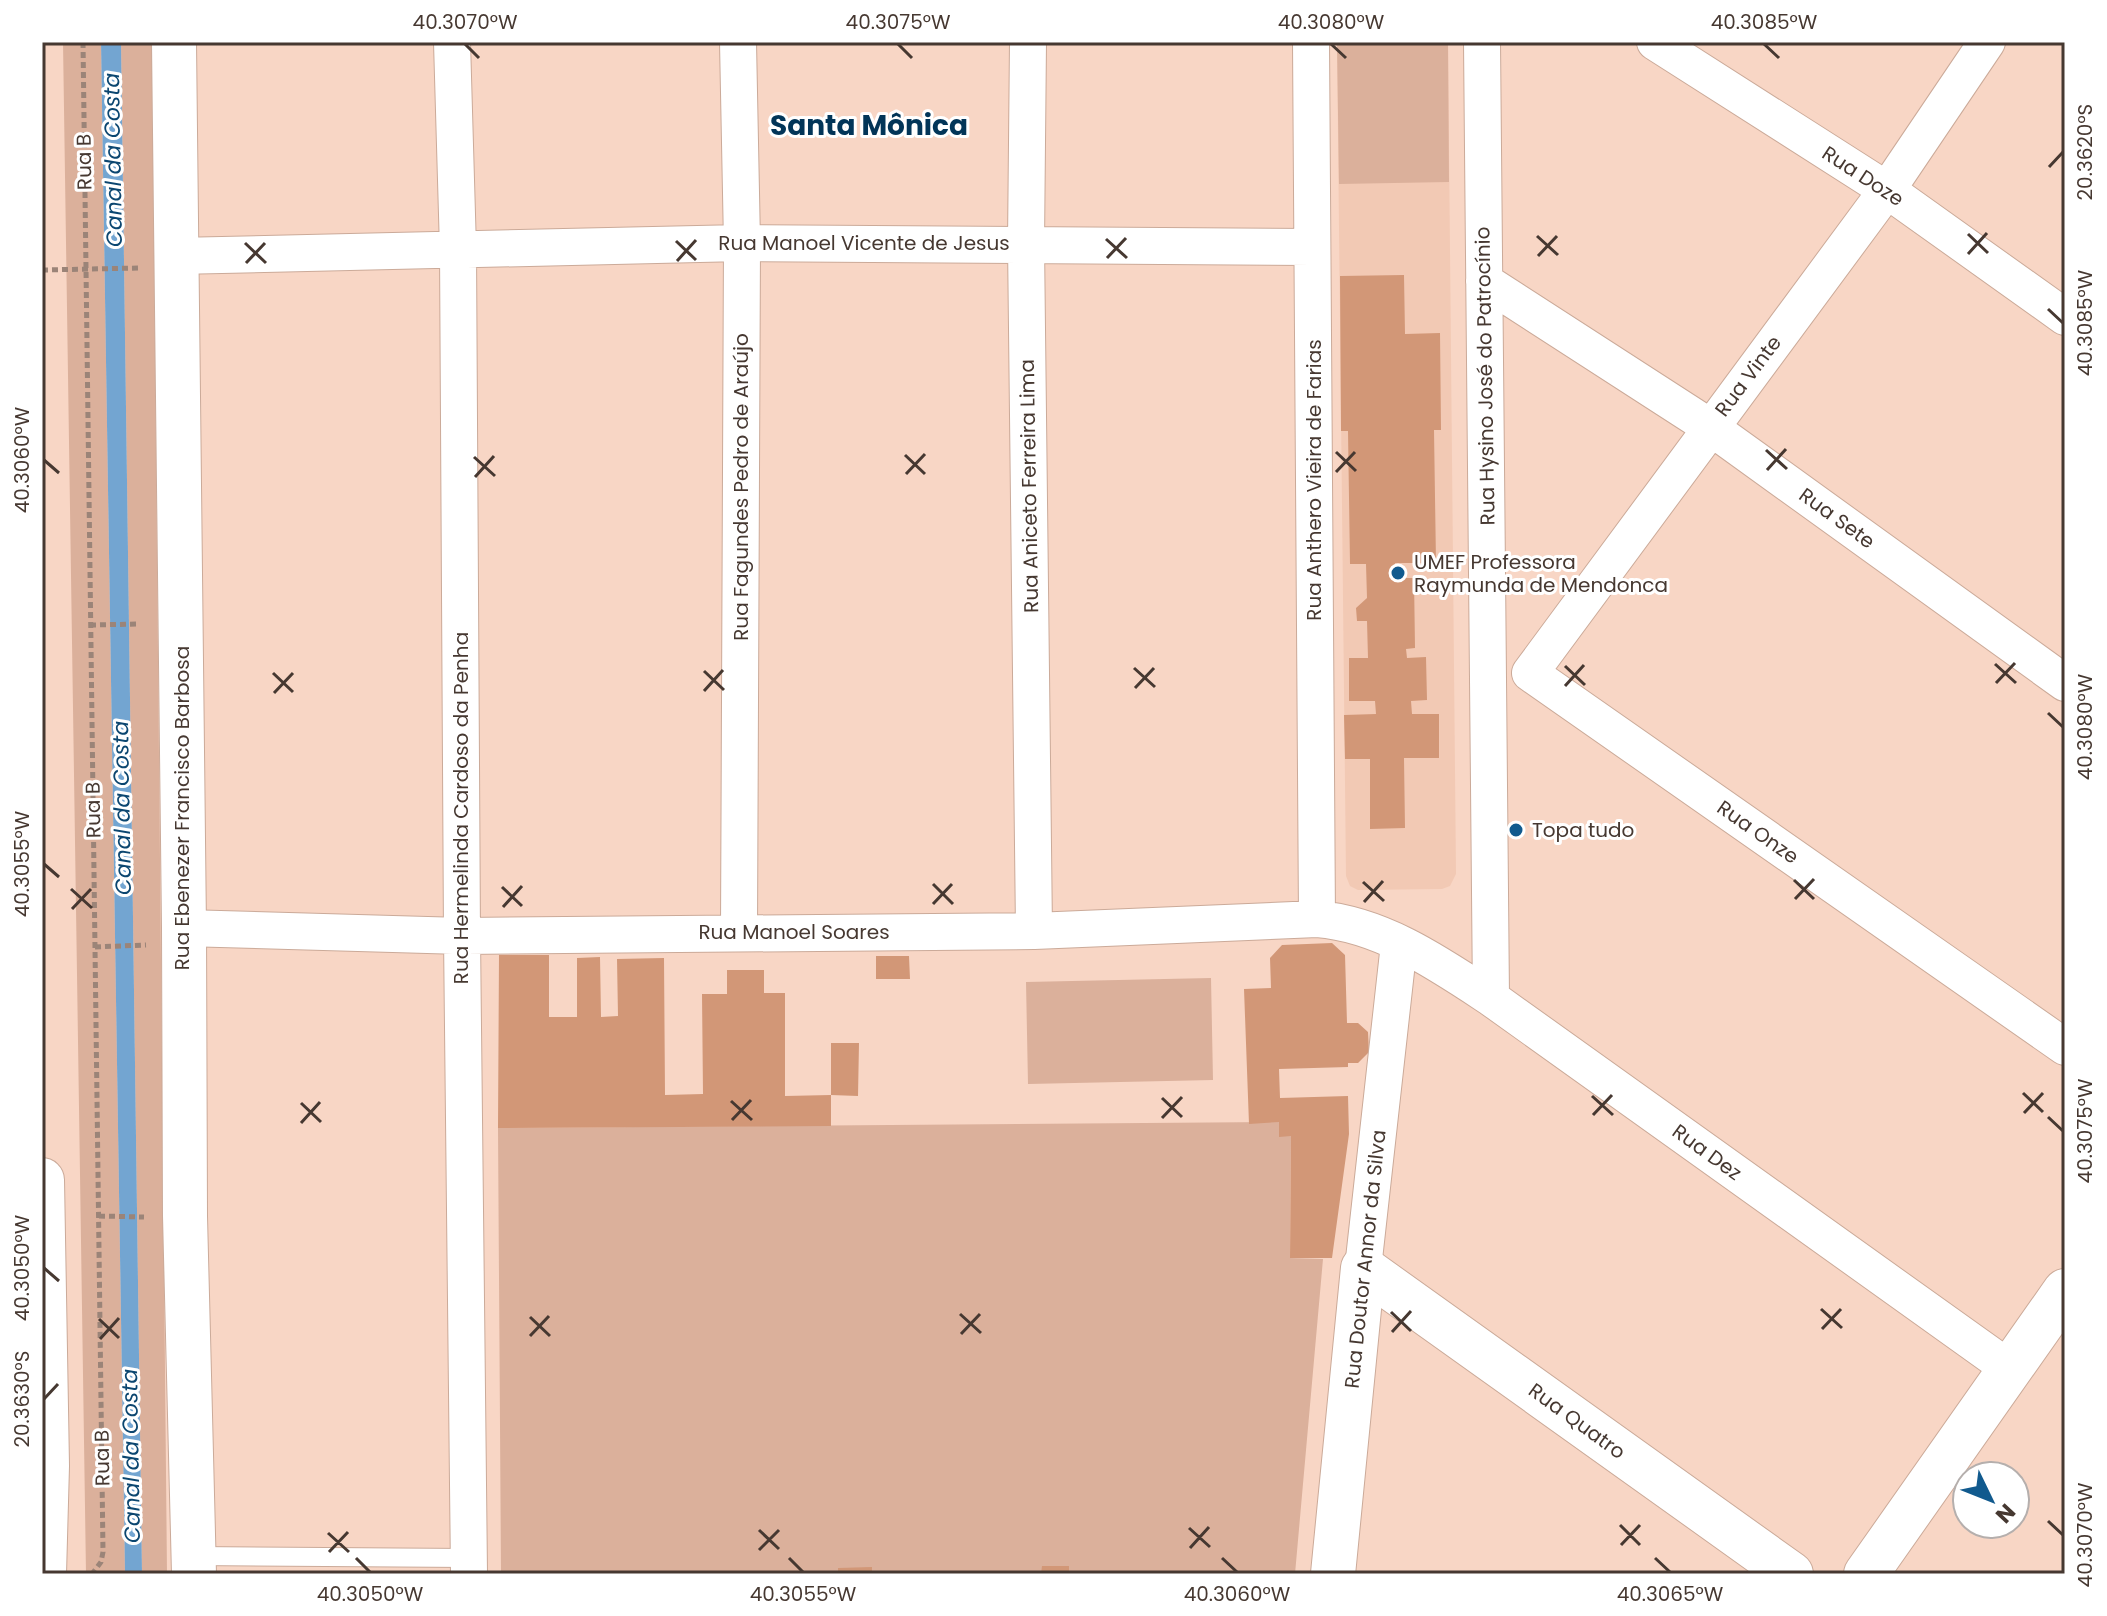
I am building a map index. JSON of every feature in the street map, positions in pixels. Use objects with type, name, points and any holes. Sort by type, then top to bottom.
[{"type":"main road","name":"Rua Ebenezer Francisco Barbosa","points":[[174,42],[185,1216],[194,1565]]},
{"type":"main road","points":[[42,1180],[47,1466],[44,1574]]},
{"type":"main road","name":"Rua Doutor Annor da Silva","points":[[1333,1574],[1363,1268]]},
{"type":"main road","name":"Rua Quatro","points":[[1363,1268],[1791,1574]]},
{"type":"main road","points":[[1866,1574],[2065,1291]]},
{"type":"street","name":"Rua Hermelinda Cardoso da Penha","points":[[452,42],[458,249],[469,1566]]},
{"type":"street","name":"Rua Fagundes Pedro de Araújo","points":[[738,42],[742,243],[739,932]]},
{"type":"street","name":"Rua Aniceto Ferreira Lima","points":[[1028,42],[1026,243],[1034,931]]},
{"type":"street","name":"Rua Anthero Vieira de Farias","points":[[1311,42],[1317,919]]},
{"type":"street","name":"Rua Hysino José do Patrocínio","points":[[1482,42],[1491,998]]},
{"type":"street","name":"Rua Doze","points":[[1655,42],[1887,190],[2065,317]]},
{"type":"street","name":"Rua Vinte","points":[[1530,673],[1887,190],[1987,42]]},
{"type":"street","name":"Rua Manoel Vicente de Jesus","points":[[176,256],[742,243],[1312,247]]},
{"type":"street","name":"Rua Sete","points":[[1484,281],[1710,427],[2065,683]]},
{"type":"street","points":[[1488,674],[1530,673]]},
{"type":"street","name":"Rua Onze","points":[[1530,673],[2065,1047]]},
{"type":"street","name":"Rua Manoel Soares","points":[[184,928],[462,936],[1034,931],[1317,919],[1360,926],[1399,944]]},
{"type":"street","name":"Rua Dez","points":[[1399,944],[1491,998],[2010,1369]]},
{"type":"street","name":"Rua Doutor Annor da Silva","points":[[1363,1268],[1399,944]]},
{"type":"lane","points":[[194,1565],[469,1566]]},
{"type":"path","name":"Rua B","points":[[83,42],[103,1552],[101,1562],[92,1574]]},
{"type":"path","points":[[42,270],[125,268]]},
{"type":"path","points":[[90,625],[132,624]]},
{"type":"path","points":[[95,947],[135,945]]},
{"type":"path","points":[[99,1216],[139,1217]]},
{"type":"shaded area","points":[[63,42],[101,42],[125,1574],[86,1574]]},
{"type":"shaded area","points":[[121,42],[152,42],[167,1574],[142,1574]]},
{"type":"shaded area","name":"UMEF Professora Raymunda de Mendonca","points":[[1337,42],[1448,42],[1456,874],[1450,886],[1442,889],[1358,890],[1350,886],[1346,876]]},
{"type":"shaded area","points":[[1337,42],[1448,42],[1449,182],[1339,184]]},
{"type":"shaded area","points":[[1211,978],[1213,1080],[1028,1084],[1026,982]]},
{"type":"shaded area","points":[[1279,1122],[1280,1136],[1291,1136],[1290,1258],[1323,1259],[1295,1574],[501,1574],[498,1128]]},
{"type":"water","name":"Canal da Costa","points":[[101,42],[121,42],[142,1574],[125,1574]]},
{"type":"building","points":[[1404,275],[1405,334],[1440,333],[1441,430],[1434,430],[1436,563],[1395,563],[1395,578],[1414,578],[1415,648],[1406,649],[1407,658],[1426,657],[1427,700],[1411,701],[1412,714],[1439,714],[1439,758],[1404,758],[1405,828],[1370,829],[1370,759],[1345,759],[1344,715],[1376,714],[1375,701],[1349,701],[1349,658],[1368,658],[1367,621],[1357,621],[1356,608],[1367,598],[1366,564],[1350,564],[1348,431],[1341,431],[1340,276]]},
{"type":"building","points":[[1332,943],[1345,955],[1347,1023],[1358,1023],[1368,1032],[1369,1052],[1358,1063],[1348,1063],[1348,1067],[1279,1069],[1280,1098],[1348,1096],[1349,1134],[1332,1258],[1290,1258],[1291,1136],[1279,1137],[1279,1122],[1249,1124],[1244,989],[1271,988],[1270,958],[1282,945]]},
{"type":"building","points":[[499,955],[549,955],[549,1017],[577,1017],[577,958],[600,957],[601,1017],[618,1016],[617,959],[664,958],[665,1095],[703,1094],[702,994],[727,994],[727,970],[764,970],[764,993],[785,993],[785,1096],[831,1095],[831,1126],[498,1128]]},
{"type":"building","points":[[876,956],[909,956],[910,979],[876,979]]},
{"type":"building","points":[[831,1043],[859,1043],[858,1096],[831,1095]]},
{"type":"building","points":[[1042,1566],[1069,1566],[1069,1574],[1041,1574]]},
{"type":"building","points":[[872,1567],[872,1574],[838,1574],[838,1568]]},
{"type":"place","name":"UMEF Professora Raymunda de Mendonca","points":[[1398,573]]},
{"type":"place","name":"Topa tudo","points":[[1516,830]]},
{"type":"district","name":"Santa Mônica","points":[[869,125]]}]
